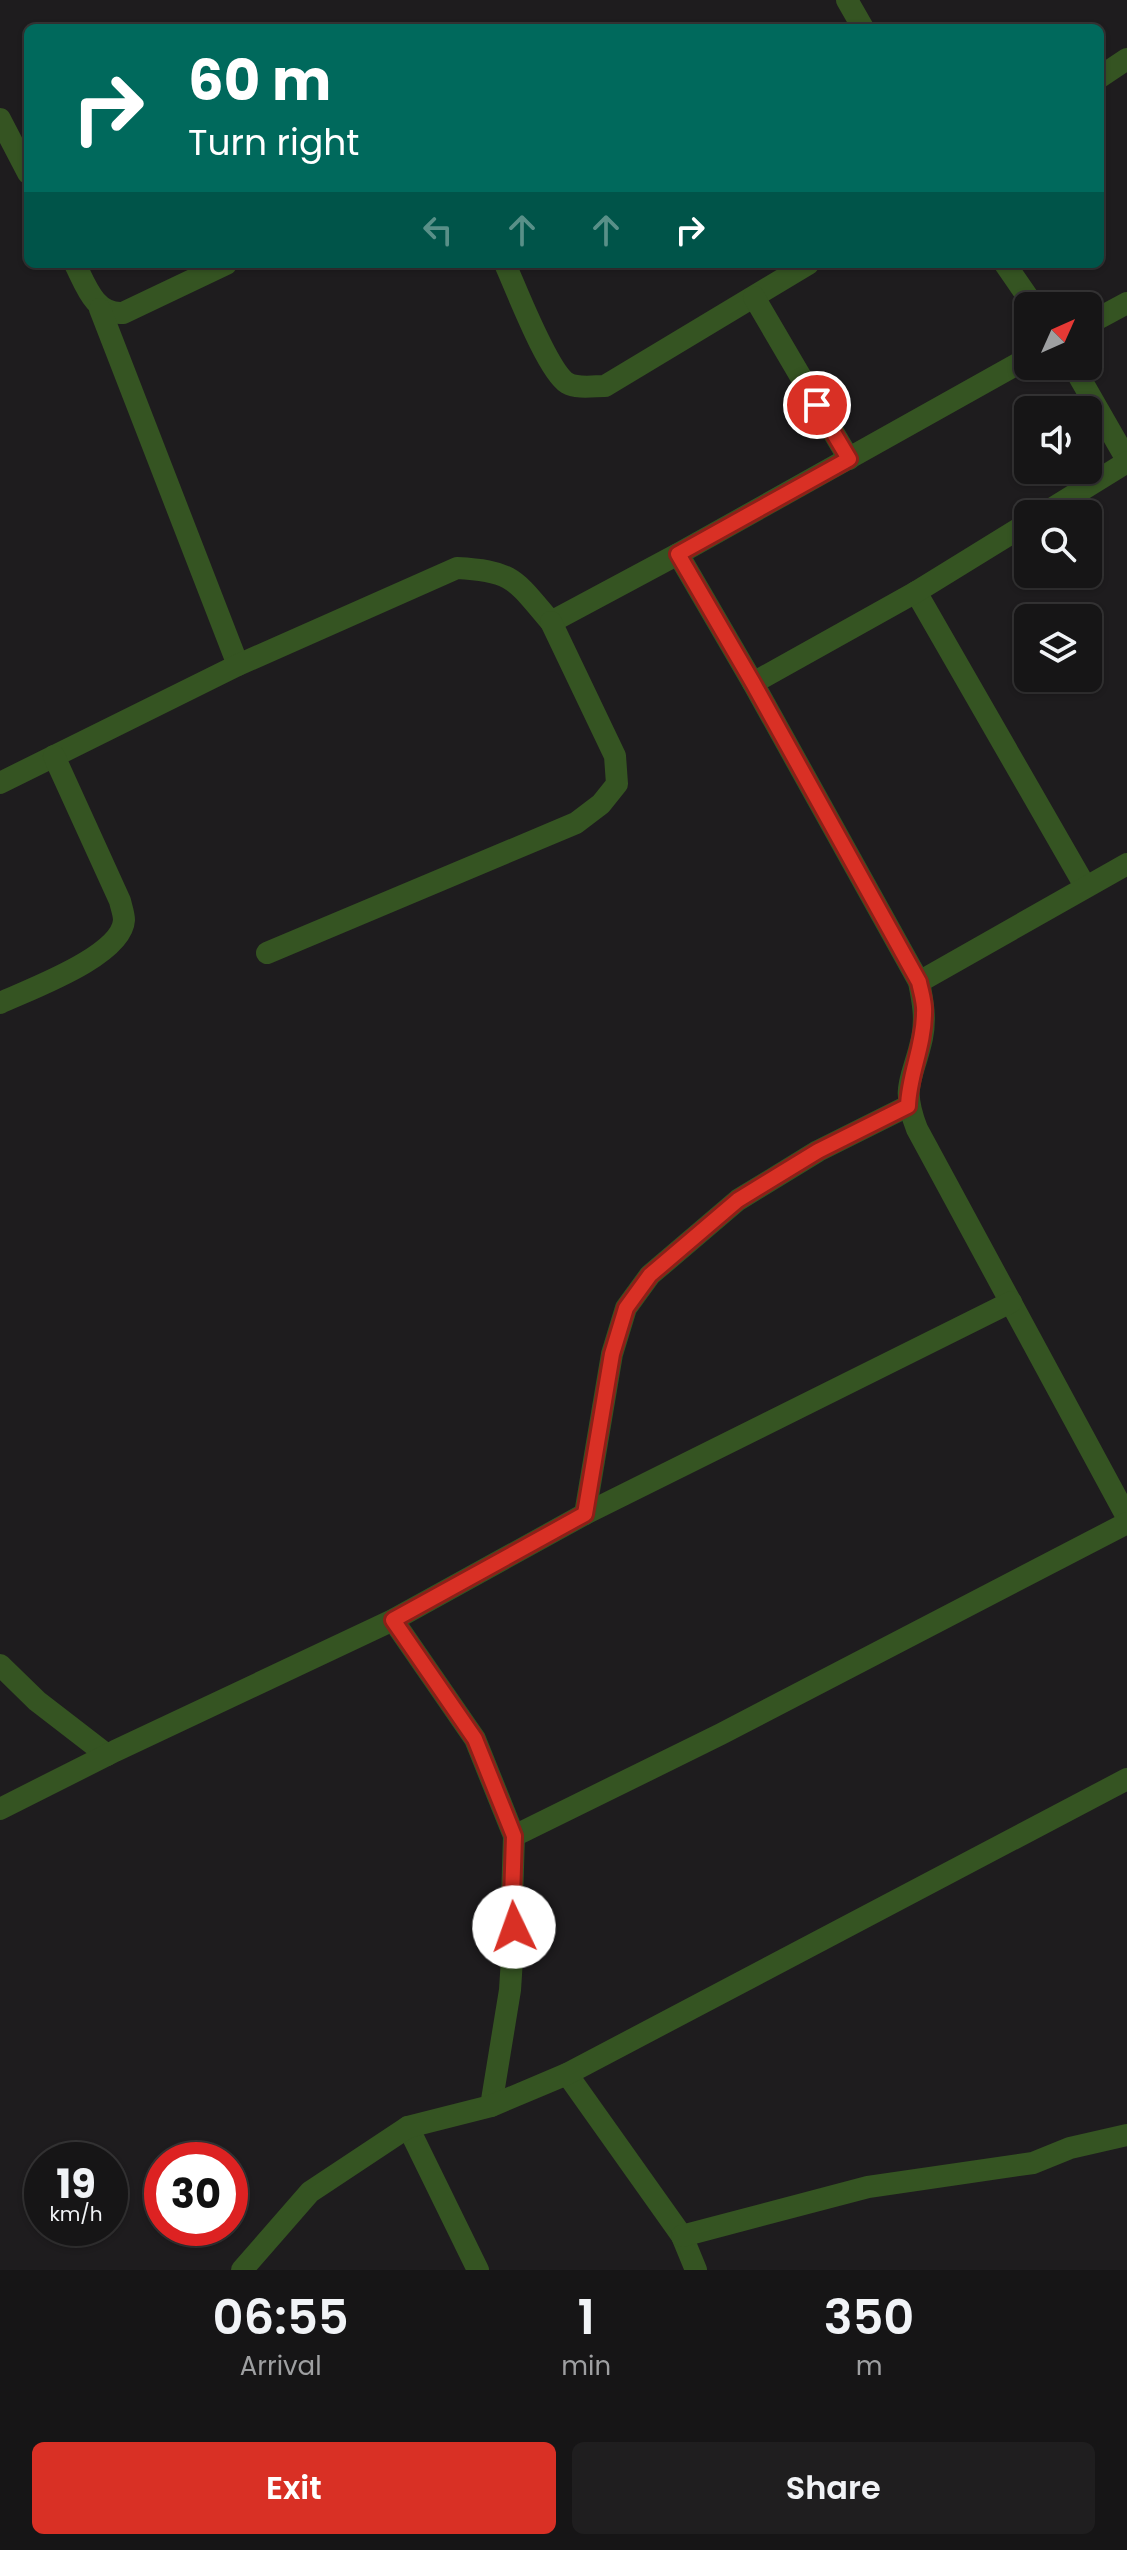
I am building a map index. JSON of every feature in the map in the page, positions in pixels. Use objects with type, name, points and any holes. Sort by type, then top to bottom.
[{"type":"street","points":[[847,0],[861,24]]},
{"type":"street","points":[[1104,74],[1127,59]]},
{"type":"street","points":[[0,119],[24,165]]},
{"type":"street","points":[[77,268],[100,309],[238,665]]},
{"type":"street","points":[[100,309],[112,314],[123,313],[218,268]]},
{"type":"street","points":[[507,268],[550,362],[567,383],[585,387],[605,386],[801,268]]},
{"type":"street","points":[[1008,268],[1024,292]]},
{"type":"street","points":[[754,297],[849,459]]},
{"type":"street","points":[[1102,316],[1127,303]]},
{"type":"street","points":[[551,622],[1014,366]]},
{"type":"street","points":[[1065,500],[1127,461],[1081,380]]},
{"type":"street","points":[[753,683],[916,592],[1014,532]]},
{"type":"street","points":[[514,1836],[721,1734],[1127,1520],[917,1129],[908,1106],[909,1083],[922,1038],[925,1010],[919,982],[678,554]]},
{"type":"street","points":[[0,783],[238,665],[457,568],[491,570],[516,581],[551,622],[615,756],[617,784],[601,804],[576,823],[267,953]]},
{"type":"street","points":[[916,592],[1085,886]]},
{"type":"street","points":[[0,1003],[94,958],[115,940],[124,920],[120,901],[54,756]]},
{"type":"street","points":[[919,982],[1127,864]]},
{"type":"street","points":[[585,1514],[612,1354],[626,1308],[650,1275],[738,1200],[818,1151],[908,1106]]},
{"type":"street","points":[[0,1809],[393,1620],[585,1514],[1011,1302]]},
{"type":"street","points":[[393,1620],[475,1739],[514,1836],[510,1990],[491,2106]]},
{"type":"street","points":[[0,1665],[37,1701],[107,1755]]},
{"type":"street","points":[[252,2265],[310,2192],[408,2127],[491,2106],[567,2074],[1127,1779]]},
{"type":"street","points":[[567,2074],[682,2236],[696,2270]]},
{"type":"street","points":[[408,2127],[478,2270]]},
{"type":"street","points":[[682,2236],[868,2187],[1033,2163],[1070,2148],[1127,2135]]},
{"type":"route","points":[[514,1927],[514,1836],[475,1739],[393,1620],[585,1514],[612,1354],[626,1308],[650,1275],[738,1200],[818,1151],[908,1106],[909,1083],[922,1038],[925,1010],[919,982],[678,554],[849,459],[817,405]]}]
